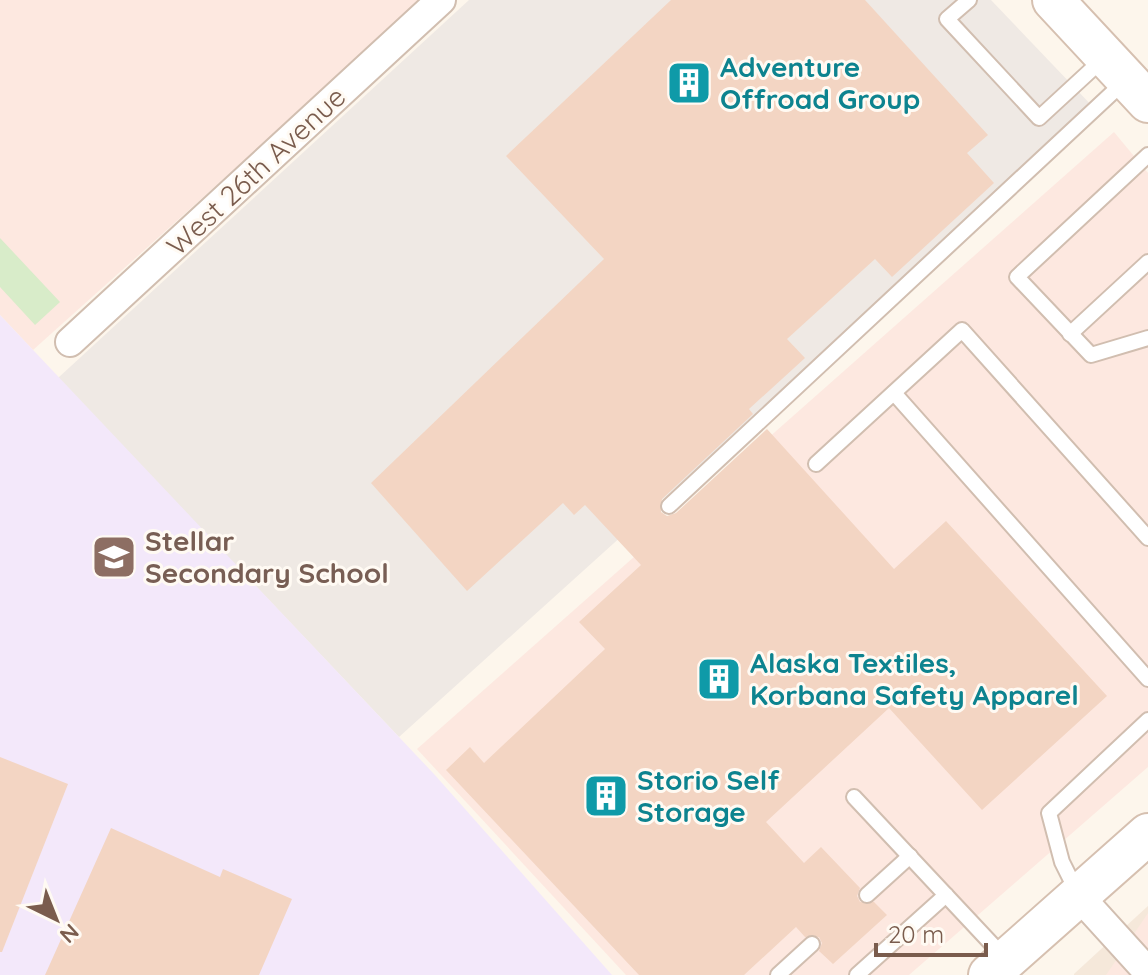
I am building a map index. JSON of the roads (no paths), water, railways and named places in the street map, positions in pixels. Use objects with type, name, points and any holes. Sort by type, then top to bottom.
[{"type":"main road","points":[[1053,0],[1127,79]]},
{"type":"main road","points":[[998,967],[1148,834]]},
{"type":"street","name":"West 26th Avenue","points":[[70,342],[441,0]]},
{"type":"street","points":[[1078,895],[1148,972]]},
{"type":"lane","points":[[969,0],[947,19],[1039,118],[1127,79]]},
{"type":"lane","points":[[669,506],[1127,79]]},
{"type":"lane","points":[[1148,155],[1017,277],[1091,355],[1148,338]]},
{"type":"lane","points":[[1070,334],[1148,262]]},
{"type":"lane","points":[[816,464],[962,330],[1148,538]]},
{"type":"lane","points":[[894,393],[1148,679]]},
{"type":"lane","points":[[1078,895],[1062,862],[1049,813],[1148,720]]},
{"type":"lane","points":[[854,797],[946,895],[998,967]]},
{"type":"lane","points":[[867,895],[910,856]]},
{"type":"lane","points":[[857,975],[946,895]]},
{"type":"lane","points":[[778,975],[812,944]]},
{"type":"place","name":"Adventure Offroad Group","points":[[689,83]]},
{"type":"place","name":"Stellar Secondary School","points":[[114,557]]},
{"type":"place","name":"Alaska Textiles, Korbana Safety Apparel","points":[[719,679]]},
{"type":"place","name":"Storio Self Storage","points":[[606,796]]}]
